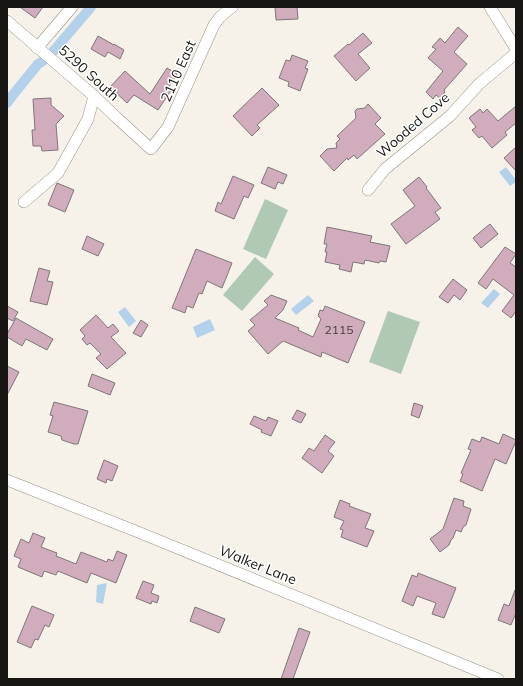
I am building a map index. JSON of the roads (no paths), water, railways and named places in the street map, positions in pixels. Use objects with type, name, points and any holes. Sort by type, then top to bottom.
[{"type":"street","points":[[37,48],[72,7]]},
{"type":"street","name":"2110 East","points":[[151,149],[168,127],[214,25],[220,17],[232,7]]},
{"type":"street","points":[[490,7],[516,49]]},
{"type":"street","name":"5290 South","points":[[7,21],[94,96],[151,149]]},
{"type":"street","name":"Wooded Cove","points":[[368,190],[385,169],[450,116],[479,84],[516,53]]},
{"type":"street","points":[[24,202],[58,173],[88,119],[94,96]]},
{"type":"street","name":"Walker Lane","points":[[7,480],[498,679]]},
{"type":"water","points":[[506,167],[516,180],[516,182],[510,186],[499,172]]},
{"type":"water","points":[[494,289],[500,294],[488,308],[481,303]]},
{"type":"water","points":[[308,295],[314,301],[296,315],[291,309]]},
{"type":"water","points":[[125,307],[136,321],[129,327],[118,312]]},
{"type":"water","points":[[210,319],[215,330],[197,338],[193,327]]},
{"type":"water","points":[[107,583],[103,604],[96,602],[97,585]]},
{"type":"waterway","points":[[51,54],[91,7]]},
{"type":"waterway","points":[[7,103],[38,64],[43,61]]}]
